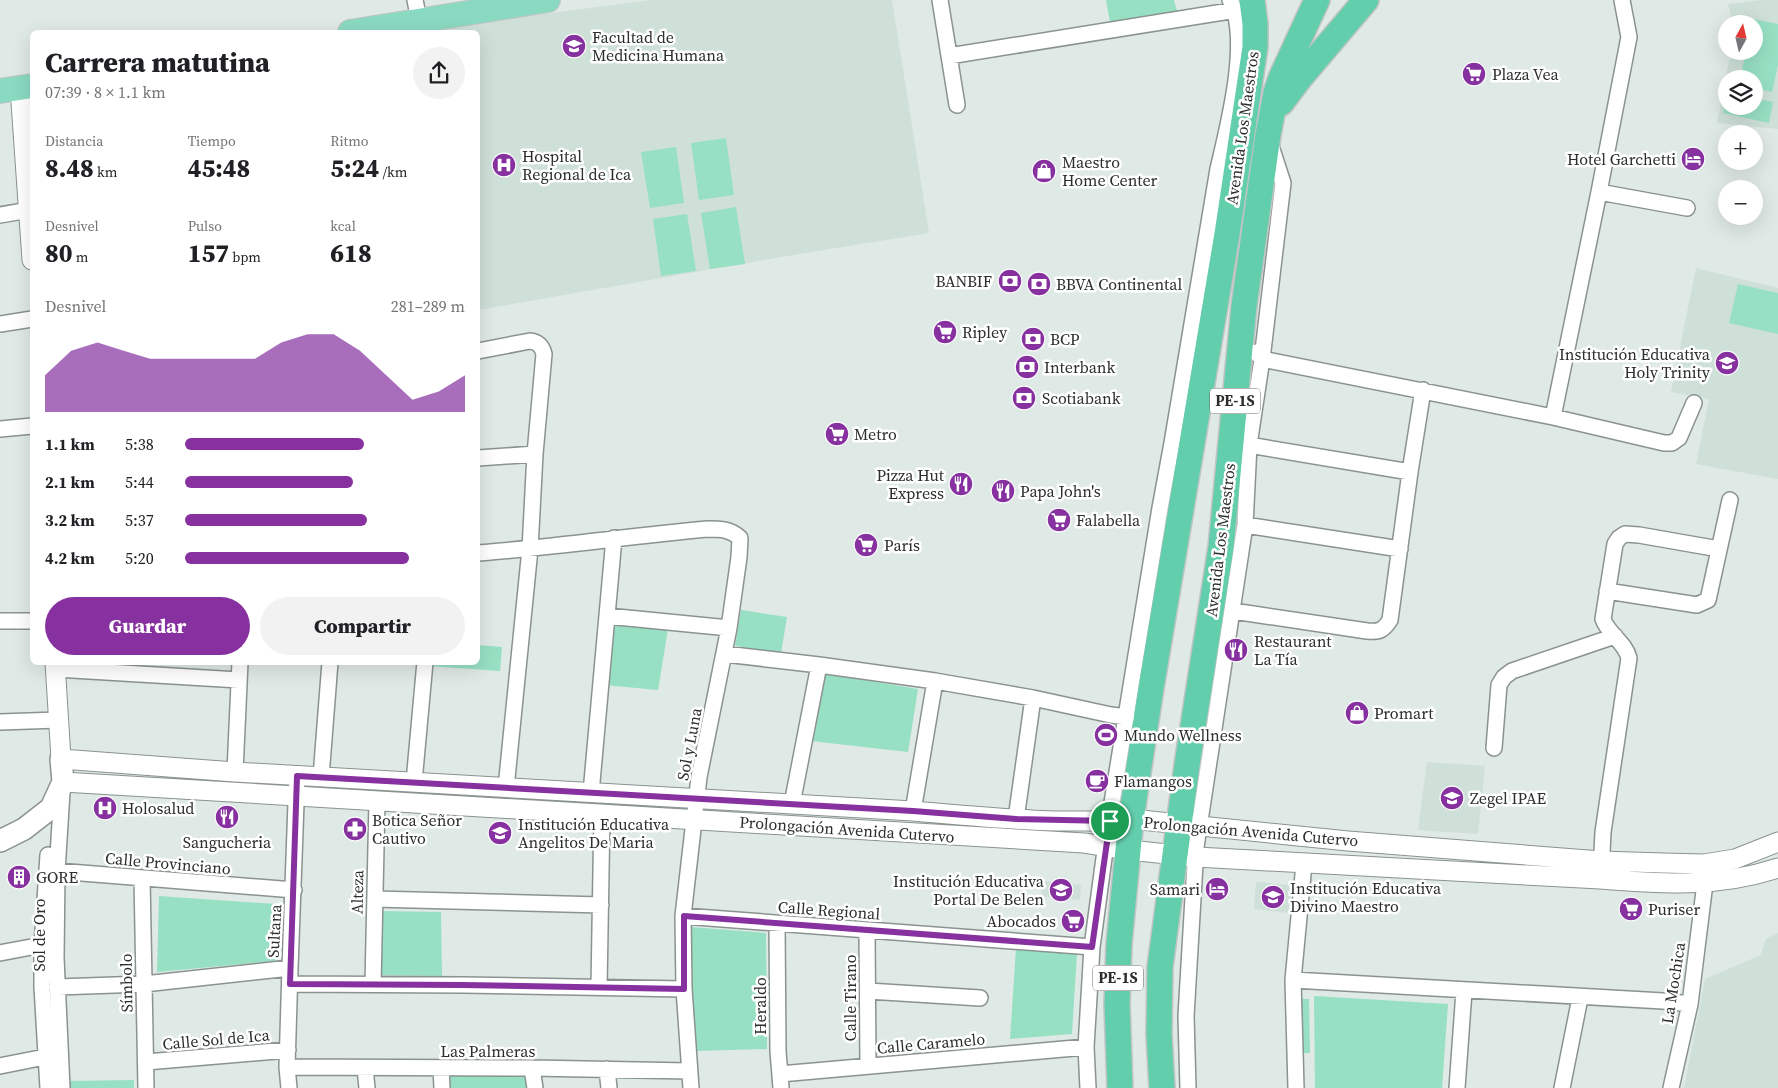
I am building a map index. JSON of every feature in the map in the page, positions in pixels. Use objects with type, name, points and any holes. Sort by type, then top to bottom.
[{"type":"highway","name":"Avenida Los Maestros","points":[[1162,1088],[1159,1034],[1160,967],[1186,856],[1221,547],[1241,333],[1268,135],[1274,100],[1281,78],[1317,0]]},
{"type":"highway","points":[[1268,135],[1276,110],[1286,95],[1366,0]]},
{"type":"highway","name":"Avenida Los Maestros","points":[[1120,1088],[1117,1004],[1119,944],[1117,815],[1151,688],[1227,234],[1236,122],[1254,47],[1254,17],[1239,3]]},
{"type":"highway","points":[[1172,442],[1187,477]]},
{"type":"main road","points":[[356,30],[417,10],[548,0]]},
{"type":"main road","points":[[0,841],[24,829],[50,808],[63,782],[61,759]]},
{"type":"street","points":[[940,0],[957,105]]},
{"type":"street","points":[[1553,417],[1629,37],[1622,0]]},
{"type":"street","points":[[949,56],[1239,3]]},
{"type":"street","points":[[17,88],[30,235]]},
{"type":"street","points":[[1117,815],[1127,717],[1160,508],[1218,169],[1236,122]]},
{"type":"street","points":[[1189,826],[1233,611],[1245,525],[1249,445],[1262,359],[1283,183],[1268,135]]},
{"type":"street","points":[[1599,192],[1687,208]]},
{"type":"street","points":[[0,216],[28,210]]},
{"type":"street","points":[[0,324],[30,319]]},
{"type":"street","points":[[1241,333],[1262,359],[1553,417],[1664,443],[1672,443],[1679,438],[1694,403]]},
{"type":"street","points":[[480,351],[530,341],[541,346],[544,354],[535,454],[530,549],[506,788]]},
{"type":"street","points":[[1233,611],[1378,632],[1384,628],[1390,620],[1423,390]]},
{"type":"street","points":[[0,428],[30,426]]},
{"type":"street","points":[[1249,445],[1410,472]]},
{"type":"street","points":[[480,458],[535,454]]},
{"type":"street","points":[[1607,591],[1697,605],[1708,600],[1730,500]]},
{"type":"street","points":[[1245,525],[1400,549]]},
{"type":"street","name":"Sol y Luna","points":[[614,538],[708,529],[723,529],[733,532],[740,538],[740,557],[725,654],[699,777],[684,916],[684,989],[691,1088]]},
{"type":"street","points":[[1601,870],[1603,832],[1629,658],[1626,650],[1605,624],[1603,618],[1615,544],[1625,534],[1719,549]]},
{"type":"street","points":[[480,553],[530,549],[614,538],[591,793]]},
{"type":"street","points":[[607,616],[729,628]]},
{"type":"street","points":[[0,621],[30,621]]},
{"type":"street","points":[[1494,748],[1500,685],[1504,677],[1512,671],[1615,636]]},
{"type":"street","points":[[725,654],[818,664],[935,681],[1127,717]]},
{"type":"street","points":[[792,804],[818,664]]},
{"type":"street","points":[[235,772],[240,665]]},
{"type":"street","points":[[321,777],[330,665]]},
{"type":"street","points":[[414,782],[425,665]]},
{"type":"street","points":[[61,759],[56,666],[158,669],[239,680]]},
{"type":"street","points":[[913,811],[935,681]]},
{"type":"street","points":[[1016,819],[1033,698]]},
{"type":"street","points":[[0,722],[58,720]]},
{"type":"street","name":"Prolongación Avenida Cutervo","points":[[61,759],[297,776],[697,798],[1016,819],[1117,815],[1189,826],[1318,838],[1601,870],[1656,884],[1705,883],[1743,877],[1778,868]]},
{"type":"street","name":"Sultana","points":[[289,1088],[287,1067],[297,776]]},
{"type":"street","name":"Prolongación Avenida Cutervo","points":[[63,782],[1084,843],[1186,856],[1313,864],[1601,870],[1704,864],[1735,859],[1778,842]]},
{"type":"street","name":"Sol de Oro","points":[[62,1088],[57,987],[57,871],[63,782]]},
{"type":"street","name":"Alteza","points":[[373,984],[377,800]]},
{"type":"street","points":[[48,1088],[42,987],[42,945],[50,808]]},
{"type":"street","points":[[599,987],[602,814]]},
{"type":"street","points":[[1296,1088],[1293,980],[1313,864],[1329,856],[1329,844],[1318,838]]},
{"type":"street","points":[[1088,1088],[1086,1048],[1092,947],[1117,848]]},
{"type":"street","points":[[1186,856],[1188,1088]]},
{"type":"street","name":"La Mochica","points":[[1671,1088],[1690,1004],[1705,883],[1704,864]]},
{"type":"street","name":"Calle Provinciano","points":[[57,871],[294,890]]},
{"type":"street","name":"Símbolo","points":[[142,878],[146,1088]]},
{"type":"street","points":[[374,899],[601,905]]},
{"type":"street","name":"Calle Regional","points":[[684,916],[1092,947]]},
{"type":"street","name":"Heraldo","points":[[777,924],[778,1051],[781,1081]]},
{"type":"street","name":"Calle Tirano","points":[[867,930],[868,1066]]},
{"type":"street","points":[[0,953],[42,945]]},
{"type":"street","points":[[57,987],[144,984],[290,968]]},
{"type":"street","points":[[1293,980],[1690,1004]]},
{"type":"street","points":[[290,984],[684,989]]},
{"type":"street","points":[[868,991],[980,998]]},
{"type":"street","points":[[1457,1088],[1464,991]]},
{"type":"street","points":[[1562,1088],[1580,998]]},
{"type":"street","name":"Calle Caramelo","points":[[781,1081],[868,1066],[1086,1048]]},
{"type":"street","name":"Calle Sol de Ica","points":[[146,1062],[288,1050]]},
{"type":"street","points":[[0,1066],[45,1058]]},
{"type":"street","name":"Las Palmeras","points":[[287,1067],[690,1071]]},
{"type":"street","points":[[365,1068],[367,1088]]},
{"type":"street","points":[[441,1068],[442,1088]]},
{"type":"street","points":[[532,1068],[534,1088]]},
{"type":"street","points":[[607,1069],[609,1088]]},
{"type":"shaded area","points":[[651,0],[892,0],[929,233],[480,310],[480,30],[438,30]]},
{"type":"shaded area","points":[[1778,0],[1778,129],[1763,128],[1763,125],[1717,123],[1719,115],[1763,115],[1763,70],[1727,70],[1729,60],[1763,60],[1763,15],[1731,15],[1728,4]]},
{"type":"shaded area","name":"Institución Educativa Holy Trinity","points":[[1696,268],[1778,288],[1778,479],[1696,464],[1709,399],[1671,392]]},
{"type":"shaded area","name":"Zegel IPAE","points":[[1427,762],[1485,766],[1478,834],[1418,830]]},
{"type":"shaded area","name":"Institución Educativa Portal De Belen","points":[[1042,881],[1081,885],[1080,900],[1041,896]]},
{"type":"shaded area","name":"Institución Educativa Divino Maestro","points":[[1256,882],[1292,885],[1289,913],[1254,909]]},
{"type":"shaded area","points":[[1778,933],[1778,1088],[1684,1088],[1705,979],[1761,955],[1766,939]]},
{"type":"green space","points":[[1106,0],[1174,0],[1177,11],[1110,22]]},
{"type":"green space","points":[[1763,21],[1778,24],[1778,65],[1772,92],[1763,90],[1763,70],[1742,70],[1744,60],[1763,60]]},
{"type":"green space","points":[[1763,100],[1773,102],[1769,123],[1732,115],[1763,115]]},
{"type":"green space","points":[[726,138],[734,195],[699,200],[691,143]]},
{"type":"green space","points":[[676,147],[684,203],[650,208],[641,152]]},
{"type":"green space","points":[[736,207],[745,264],[710,269],[701,213]]},
{"type":"green space","points":[[687,214],[696,271],[661,276],[653,219]]},
{"type":"green space","points":[[1738,284],[1778,293],[1778,334],[1729,323]]},
{"type":"green space","points":[[741,610],[787,617],[781,653],[735,646]]},
{"type":"green space","points":[[609,624],[668,629],[658,690],[604,685]]},
{"type":"green space","points":[[480,645],[502,647],[500,671],[428,666],[480,665]]},
{"type":"green space","points":[[821,673],[918,689],[908,752],[811,741]]},
{"type":"green space","points":[[159,896],[276,904],[276,961],[157,972]]},
{"type":"green space","points":[[379,911],[441,912],[442,976],[378,975]]},
{"type":"green space","points":[[691,927],[766,933],[767,1049],[695,1051]]},
{"type":"green space","points":[[1016,948],[1077,953],[1072,1034],[1010,1039]]},
{"type":"green space","points":[[1314,996],[1448,1004],[1442,1088],[1315,1088]]},
{"type":"green space","points":[[1301,999],[1309,999],[1310,1053],[1301,1053]]},
{"type":"green space","points":[[445,1076],[526,1076],[527,1088],[446,1088]]},
{"type":"green space","points":[[134,1080],[134,1088],[68,1088],[68,1081]]},
{"type":"place","name":"Facultad de Medicina Humana","points":[[574,46]]},
{"type":"place","name":"Plaza Vea","points":[[1474,74]]},
{"type":"place","name":"Hotel Garchetti","points":[[1693,159]]},
{"type":"place","name":"Hospital Regional de Ica","points":[[504,165]]},
{"type":"place","name":"Maestro Home Center","points":[[1044,171]]},
{"type":"place","name":"BANBIF","points":[[1010,281]]},
{"type":"place","name":"BBVA Continental","points":[[1039,284]]},
{"type":"place","name":"Ripley","points":[[945,332]]},
{"type":"place","name":"BCP","points":[[1033,339]]},
{"type":"place","name":"Institución Educativa Holy Trinity","points":[[1727,363]]},
{"type":"place","name":"Interbank","points":[[1027,367]]},
{"type":"place","name":"Scotiabank","points":[[1024,398]]},
{"type":"place","name":"Metro","points":[[837,434]]},
{"type":"place","name":"Pizza Hut Express","points":[[961,484]]},
{"type":"place","name":"Papa John's","points":[[1003,491]]},
{"type":"place","name":"Falabella","points":[[1059,520]]},
{"type":"place","name":"París","points":[[866,545]]},
{"type":"place","name":"Restaurant La Tía","points":[[1236,650]]},
{"type":"place","name":"Promart","points":[[1357,713]]},
{"type":"place","name":"Mundo Wellness","points":[[1106,735]]},
{"type":"place","name":"Flamangos","points":[[1097,781]]},
{"type":"place","name":"Zegel IPAE","points":[[1452,798]]},
{"type":"place","name":"Holosalud","points":[[105,808]]},
{"type":"place","name":"Sangucheria","points":[[227,817]]},
{"type":"place","name":"Botica Señor Cautivo","points":[[355,829]]},
{"type":"place","name":"Institución Educativa Angelitos De Maria","points":[[500,833]]},
{"type":"place","name":"GORE","points":[[19,877]]},
{"type":"place","name":"Samari","points":[[1217,889]]},
{"type":"place","name":"Institución Educativa Portal De Belen","points":[[1061,890]]},
{"type":"place","name":"Institución Educativa Divino Maestro","points":[[1273,897]]},
{"type":"place","name":"Puriser","points":[[1631,909]]},
{"type":"place","name":"Abocados","points":[[1073,921]]},
{"type":"route","points":[[297,776],[913,811],[1016,819],[1110,821],[1092,947],[684,916],[684,989],[290,984],[297,776]]}]
